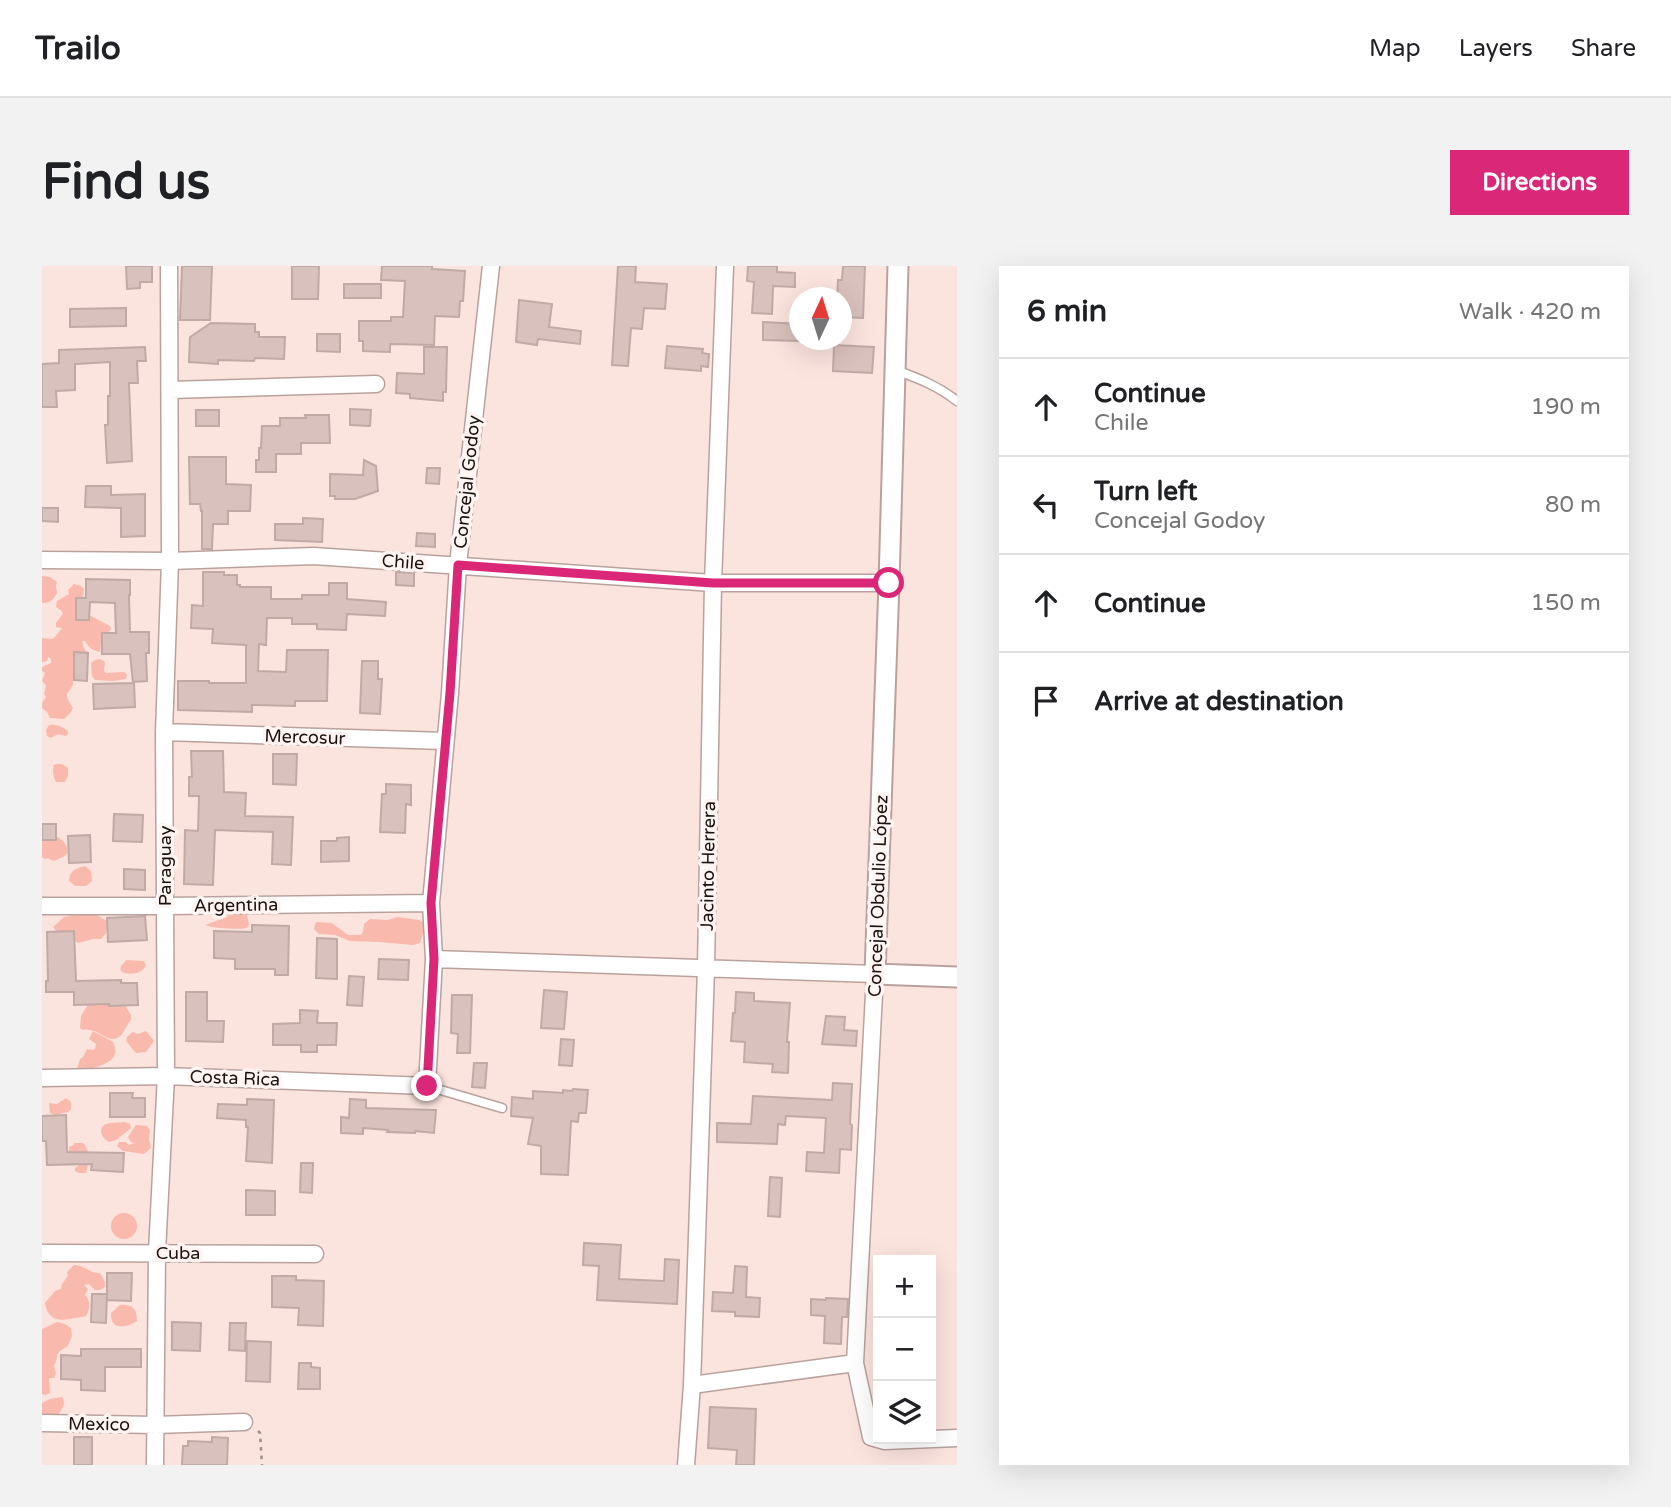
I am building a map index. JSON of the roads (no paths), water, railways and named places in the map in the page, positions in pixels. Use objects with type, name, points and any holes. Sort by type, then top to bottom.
[{"type":"street","name":"Paraguay","points":[[155,1465],[157,1252],[166,1076],[164,732],[170,561],[169,266]]},
{"type":"street","name":"Concejal Godoy","points":[[427,1086],[434,959],[431,903],[451,682],[458,565],[491,266]]},
{"type":"street","name":"Jacinto Herrera","points":[[686,1465],[692,1385],[706,968],[713,583],[725,266]]},
{"type":"street","name":"Concejal Obdulio López","points":[[898,266],[875,974],[855,1363],[871,1437],[885,1441],[957,1438]]},
{"type":"street","points":[[170,390],[376,384]]},
{"type":"street","name":"Chile","points":[[42,560],[170,561],[314,555],[713,583],[889,583]]},
{"type":"street","name":"Mercosur","points":[[164,732],[445,741]]},
{"type":"street","name":"Argentina","points":[[42,906],[431,903]]},
{"type":"street","points":[[434,959],[957,978]]},
{"type":"street","name":"Costa Rica","points":[[42,1078],[166,1076],[427,1086]]},
{"type":"street","name":"Cuba","points":[[42,1253],[315,1254]]},
{"type":"street","points":[[692,1385],[855,1363]]},
{"type":"street","name":"Mexico","points":[[42,1423],[156,1425],[244,1422]]},
{"type":"lane","points":[[895,370],[922,379],[957,401]]},
{"type":"lane","points":[[427,1086],[502,1108]]}]
